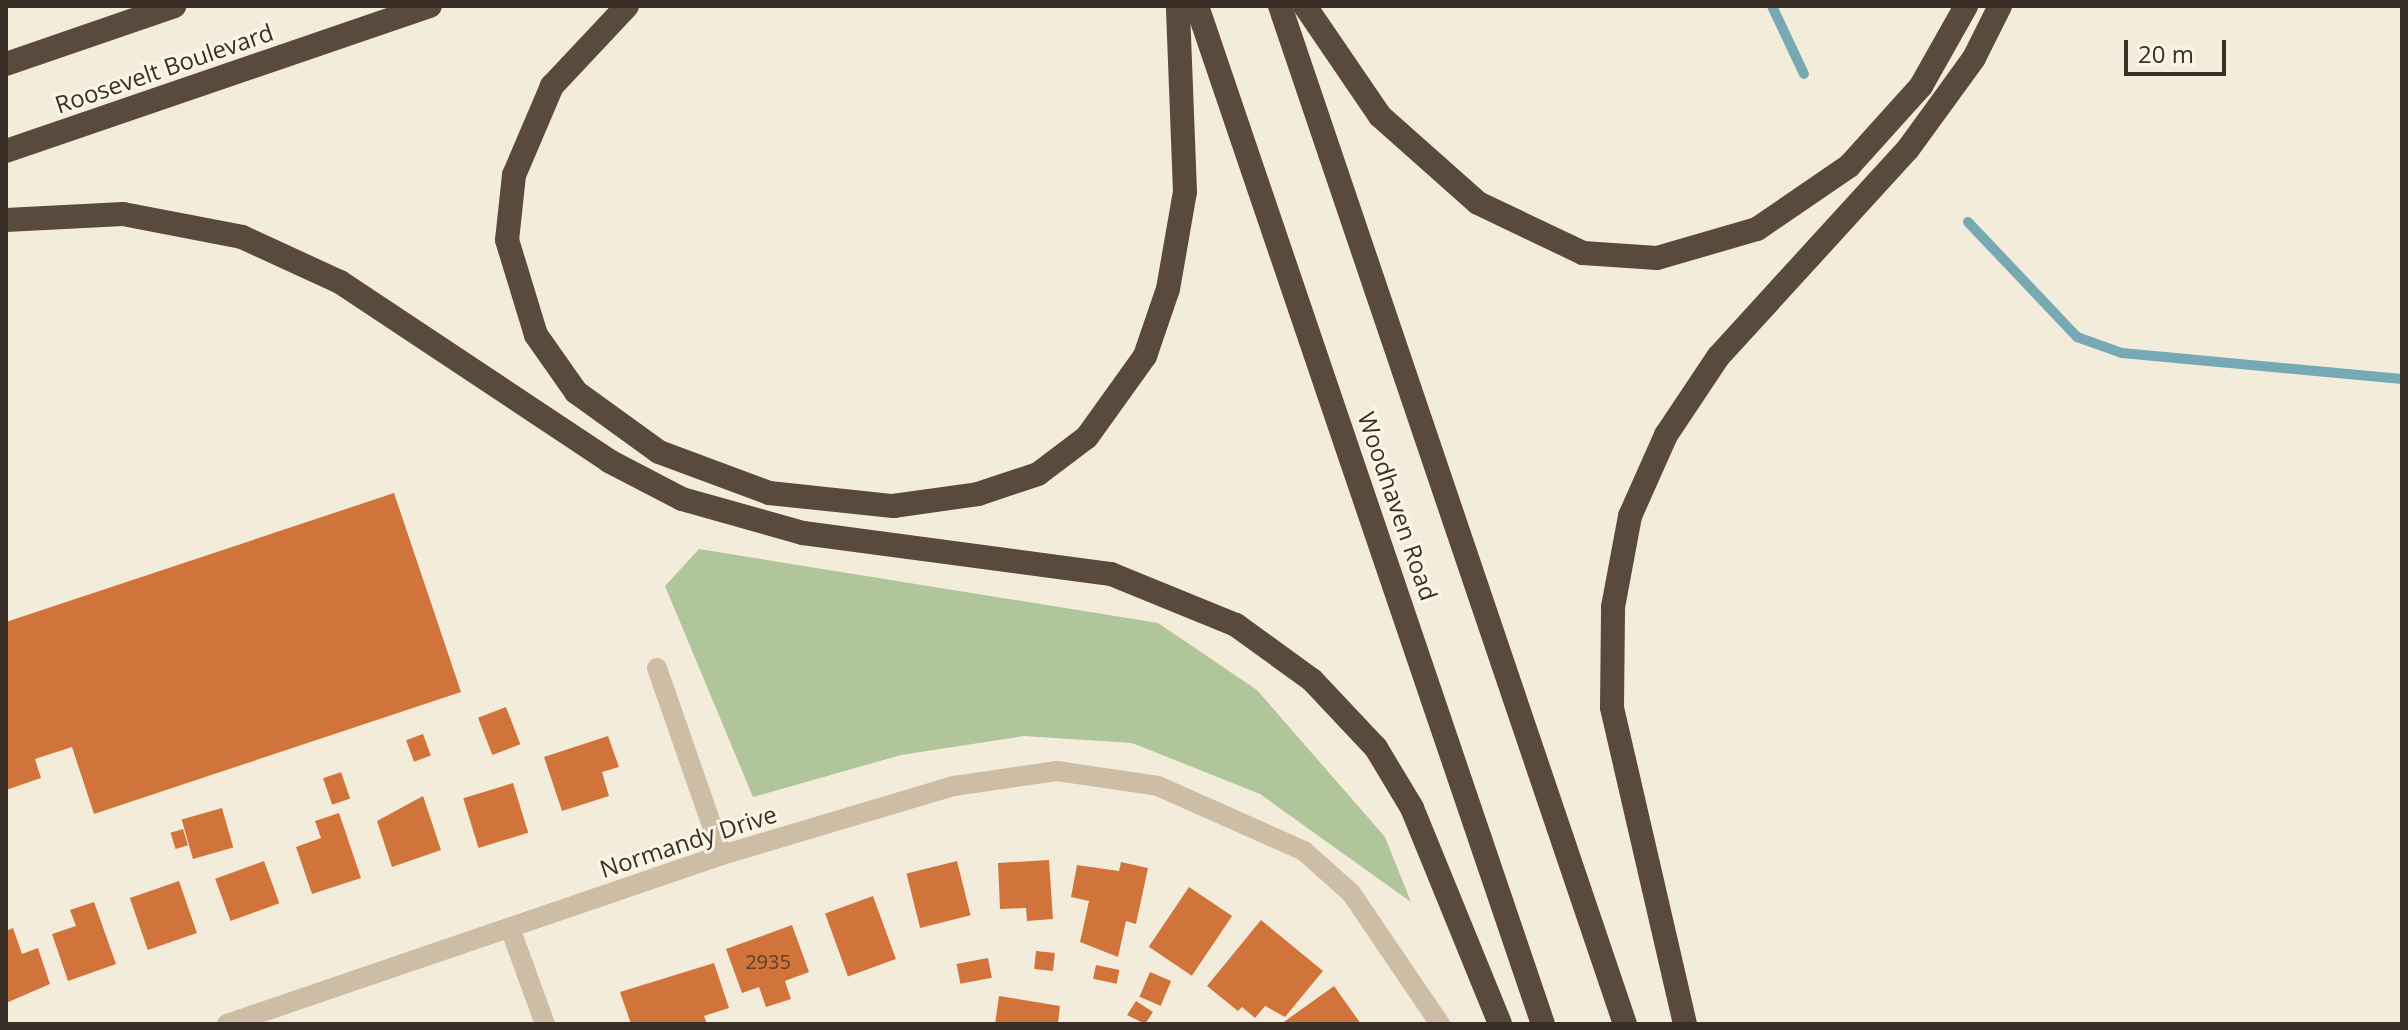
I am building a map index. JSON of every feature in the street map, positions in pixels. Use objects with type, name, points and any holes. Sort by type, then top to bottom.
[{"type":"highway","points":[[6,64],[174,6]]},
{"type":"highway","name":"Roosevelt Boulevard","points":[[6,151],[430,6]]},
{"type":"highway","points":[[627,6],[552,86],[514,175],[507,240],[536,335],[601,416],[671,458],[769,493],[893,506],[978,494],[1038,474],[1087,437],[1145,356],[1168,289],[1185,192],[1178,6]]},
{"type":"highway","name":"Woodhaven Road","points":[[1197,6],[1543,1024]]},
{"type":"highway","name":"Woodhaven Road","points":[[1280,6],[1625,1024]]},
{"type":"highway","points":[[1305,6],[1380,116],[1478,203],[1583,253],[1657,258],[1757,229],[1849,166],[1921,86],[1966,6]]},
{"type":"highway","points":[[1685,1024],[1612,707],[1613,607],[1630,516],[1666,435],[1718,357],[1908,149],[1967,69],[2000,6]]},
{"type":"highway","points":[[6,220],[123,214],[242,237],[340,282],[609,461],[682,499],[803,533],[1111,574],[1236,625],[1312,680],[1376,748],[1412,808],[1500,1024]]},
{"type":"street","points":[[657,668],[722,855]]},
{"type":"street","name":"Normandy Drive","points":[[227,1024],[722,855],[954,786],[1057,771],[1175,792],[1304,851],[1351,893],[1440,1024]]},
{"type":"street","points":[[510,928],[545,1024]]},
{"type":"green space","points":[[699,549],[1158,623],[1257,690],[1385,837],[1411,902],[1260,794],[1132,743],[1024,736],[901,755],[753,797],[665,586]]},
{"type":"building","points":[[394,493],[461,692],[94,814],[72,747],[35,759],[41,778],[6,790],[6,622]]},
{"type":"building","points":[[506,707],[520,744],[492,755],[478,718]]},
{"type":"building","points":[[423,734],[431,756],[414,762],[406,740]]},
{"type":"building","points":[[608,736],[619,767],[602,772],[609,796],[562,811],[544,757]]},
{"type":"building","points":[[341,772],[350,798],[332,805],[323,778]]},
{"type":"building","points":[[513,783],[528,833],[478,848],[463,798]]},
{"type":"building","points":[[423,796],[441,850],[392,867],[377,821]]},
{"type":"building","points":[[222,808],[233,847],[193,859],[182,820]]},
{"type":"building","points":[[339,813],[361,878],[312,894],[296,847],[321,838],[315,821]]},
{"type":"building","points":[[183,829],[188,845],[176,849],[171,833]]},
{"type":"building","points":[[1049,860],[1053,919],[1027,921],[1026,908],[1000,909],[998,863]]},
{"type":"building","points":[[264,861],[279,903],[231,921],[215,879]]},
{"type":"building","points":[[957,861],[971,915],[920,928],[907,874]]},
{"type":"building","points":[[1121,862],[1148,868],[1136,924],[1126,921],[1118,957],[1080,942],[1089,901],[1071,897],[1077,865],[1119,871]]},
{"type":"building","points":[[179,881],[197,933],[148,950],[130,898]]},
{"type":"building","points":[[1189,887],[1232,916],[1192,976],[1149,947]]},
{"type":"building","points":[[873,896],[896,959],[848,976],[825,913]]},
{"type":"building","points":[[94,902],[116,964],[68,981],[52,934],[76,926],[70,910]]},
{"type":"building","points":[[1261,920],[1323,971],[1285,1017],[1265,1006],[1255,1018],[1242,1007],[1238,1011],[1207,986]]},
{"type":"building","points":[[792,925],[809,972],[785,981],[791,999],[766,1007],[759,987],[742,993],[726,949]]},
{"type":"building","points":[[13,928],[22,954],[38,948],[50,984],[6,1003],[6,931]]},
{"type":"building","points":[[1036,951],[1055,953],[1053,971],[1034,969]]},
{"type":"building","points":[[988,958],[992,978],[960,984],[957,964]]},
{"type":"building","points":[[714,963],[729,1008],[704,1016],[707,1024],[631,1024],[620,992]]},
{"type":"building","points":[[1096,965],[1119,970],[1117,984],[1093,979]]},
{"type":"building","points":[[1150,972],[1171,981],[1161,1006],[1139,997]]},
{"type":"building","points":[[1334,986],[1361,1024],[1281,1024]]},
{"type":"building","points":[[999,996],[1060,1006],[1058,1024],[995,1024]]},
{"type":"building","points":[[1136,1001],[1153,1012],[1145,1024],[1127,1015]]},
{"type":"waterway","points":[[1772,6],[1804,74]]},
{"type":"waterway","points":[[1968,222],[2077,337],[2122,353],[2402,379]]}]
